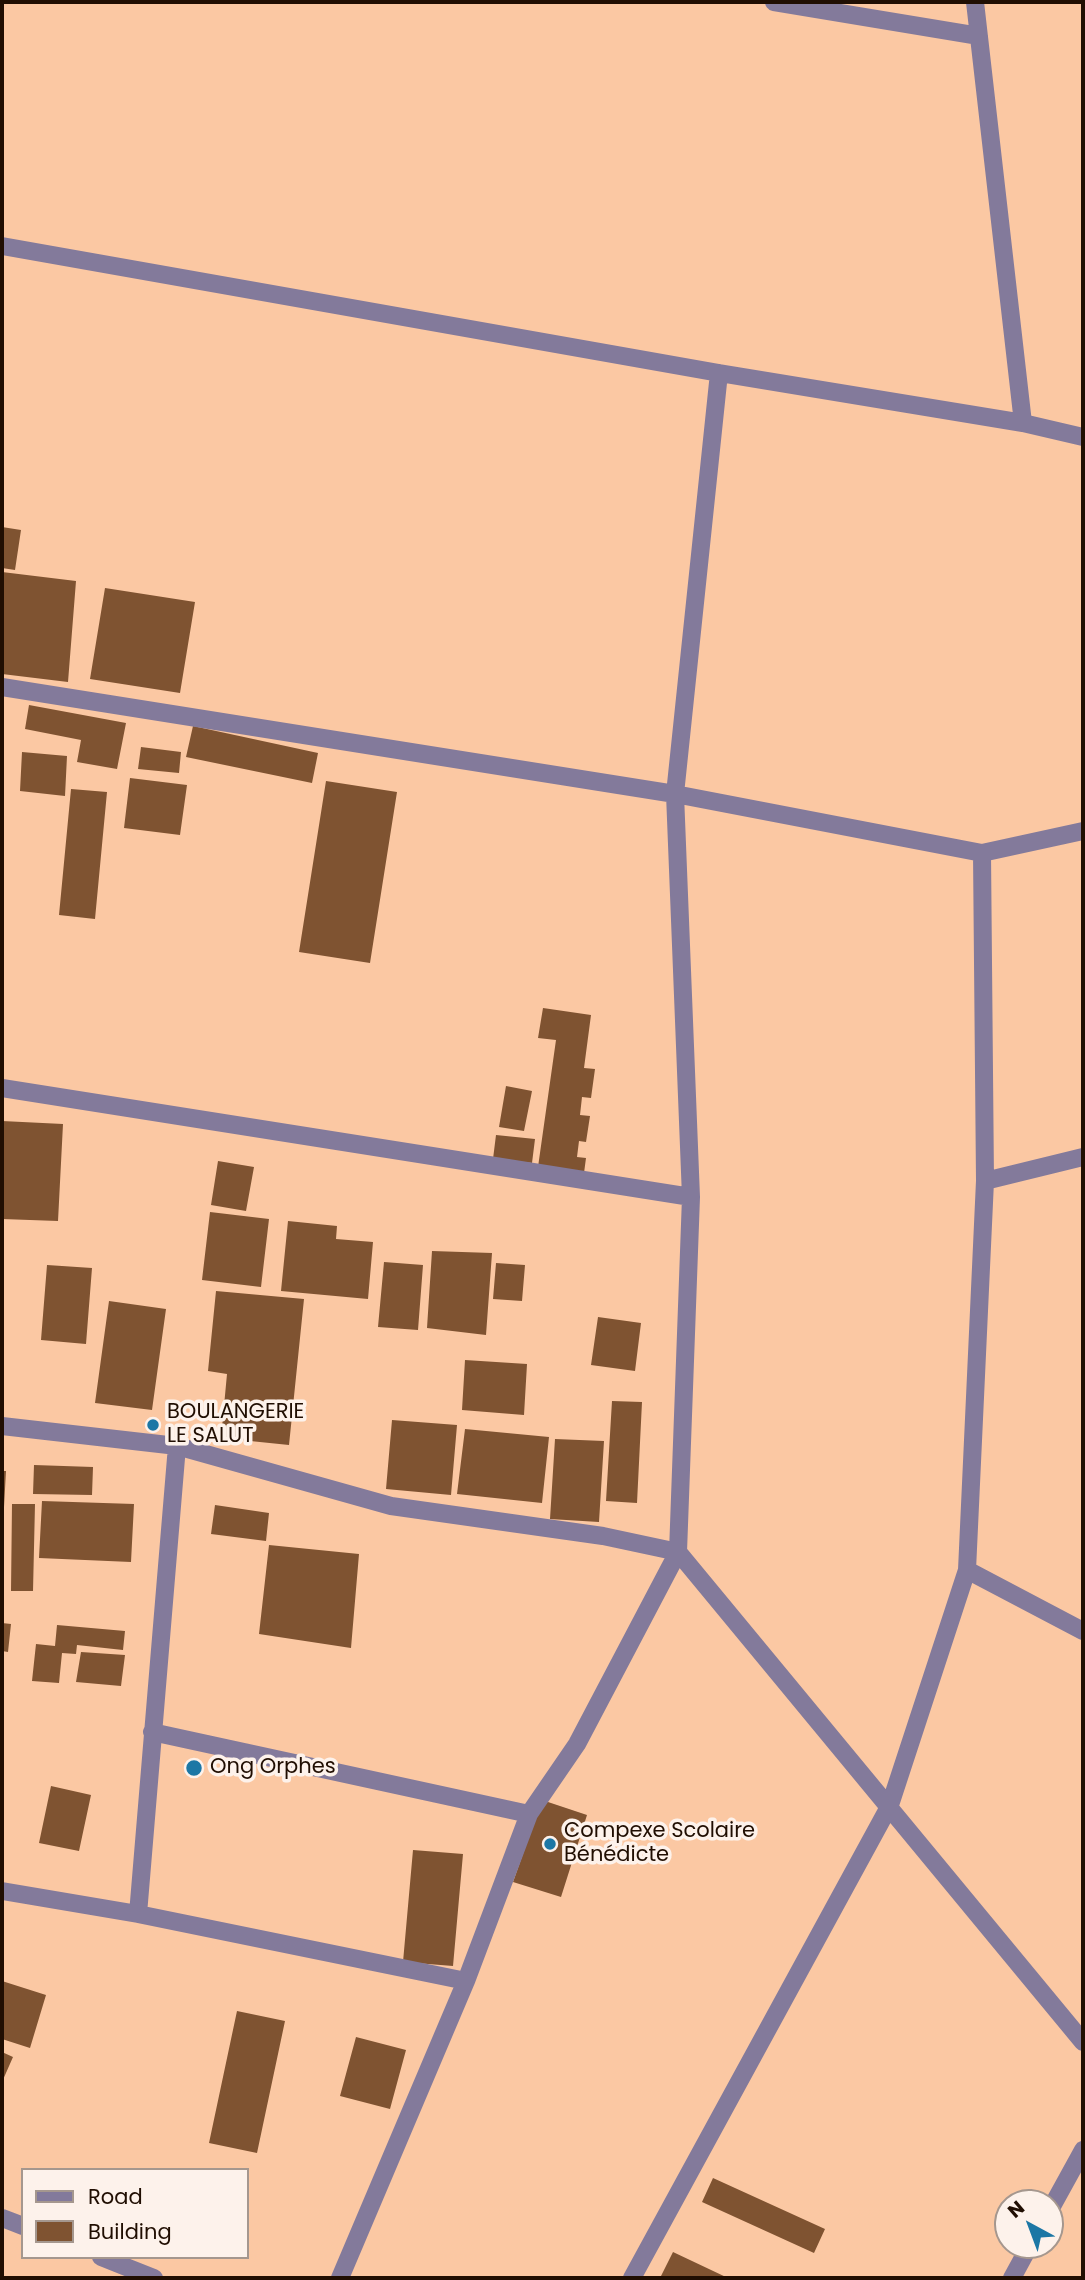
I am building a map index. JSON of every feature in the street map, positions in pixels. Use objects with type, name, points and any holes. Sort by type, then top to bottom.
[{"type":"street","points":[[774,2],[979,36]]},
{"type":"street","points":[[975,2],[1023,423]]},
{"type":"street","points":[[2,246],[719,373],[1023,423],[1083,437]]},
{"type":"street","points":[[340,2278],[466,1981],[529,1814],[576,1744],[678,1552],[691,1197],[675,794],[719,373]]},
{"type":"street","points":[[2,687],[675,794],[982,853],[1083,831]]},
{"type":"street","points":[[632,2278],[890,1805],[967,1570],[985,1181],[982,853]]},
{"type":"street","points":[[2,1088],[691,1197]]},
{"type":"street","points":[[985,1181],[1083,1157]]},
{"type":"street","points":[[2,1426],[177,1446],[390,1506],[603,1536],[678,1552],[890,1805],[1083,2042]]},
{"type":"street","points":[[138,1913],[177,1446]]},
{"type":"street","points":[[967,1570],[1083,1632]]},
{"type":"street","points":[[152,1732],[529,1814]]},
{"type":"street","points":[[2,1892],[138,1913],[466,1981]]},
{"type":"street","points":[[1062,2189],[1083,2150]]},
{"type":"street","points":[[2,2218],[21,2225]]},
{"type":"street","points":[[106,2259],[154,2278]]},
{"type":"street","points":[[1012,2278],[1022,2259]]},
{"type":"building","points":[[2,527],[21,530],[15,570],[2,568]]},
{"type":"building","points":[[2,572],[76,581],[68,682],[2,674]]},
{"type":"building","points":[[105,588],[195,602],[180,693],[90,679]]},
{"type":"building","points":[[29,705],[126,723],[117,769],[77,762],[81,740],[25,729]]},
{"type":"building","points":[[193,726],[318,753],[312,783],[186,757]]},
{"type":"building","points":[[141,747],[181,752],[179,773],[138,769]]},
{"type":"building","points":[[22,752],[67,756],[65,796],[20,791]]},
{"type":"building","points":[[130,778],[187,785],[180,835],[124,828]]},
{"type":"building","points":[[326,781],[397,792],[370,963],[299,952]]},
{"type":"building","points":[[71,789],[107,792],[95,919],[59,915]]},
{"type":"building","points":[[543,1008],[591,1015],[584,1068],[595,1069],[591,1098],[582,1097],[580,1115],[590,1116],[586,1142],[579,1141],[577,1157],[586,1158],[584,1173],[538,1167],[556,1040],[538,1038]]},
{"type":"building","points":[[506,1086],[532,1091],[524,1131],[499,1127]]},
{"type":"building","points":[[2,1121],[63,1124],[58,1221],[2,1219]]},
{"type":"building","points":[[496,1135],[535,1139],[532,1163],[493,1159]]},
{"type":"building","points":[[218,1161],[254,1167],[246,1211],[211,1205]]},
{"type":"building","points":[[210,1212],[269,1219],[261,1287],[202,1280]]},
{"type":"building","points":[[288,1221],[337,1226],[336,1239],[373,1242],[368,1299],[281,1291]]},
{"type":"building","points":[[432,1251],[492,1253],[486,1335],[427,1328]]},
{"type":"building","points":[[384,1262],[423,1265],[418,1330],[378,1327]]},
{"type":"building","points":[[496,1263],[525,1265],[522,1301],[493,1299]]},
{"type":"building","points":[[47,1265],[92,1268],[86,1344],[41,1340]]},
{"type":"building","points":[[216,1291],[304,1299],[289,1445],[221,1438],[227,1374],[208,1371]]},
{"type":"building","points":[[109,1301],[166,1309],[152,1410],[95,1403]]},
{"type":"building","points":[[598,1317],[641,1323],[635,1371],[591,1365]]},
{"type":"building","points":[[465,1360],[527,1364],[524,1415],[462,1410]]},
{"type":"building","points":[[612,1401],[642,1402],[637,1503],[606,1501]]},
{"type":"building","points":[[392,1420],[457,1425],[451,1495],[386,1489]]},
{"type":"building","points":[[465,1429],[549,1437],[542,1503],[457,1494]]},
{"type":"building","points":[[555,1439],[604,1441],[599,1522],[550,1519]]},
{"type":"building","points":[[34,1465],[93,1467],[92,1495],[33,1494]]},
{"type":"building","points":[[2,1471],[6,1471],[4,1507],[2,1506]]},
{"type":"building","points":[[42,1501],[134,1504],[131,1562],[39,1558]]},
{"type":"building","points":[[12,1504],[35,1504],[33,1591],[11,1591]]},
{"type":"building","points":[[215,1505],[269,1513],[266,1541],[211,1534]]},
{"type":"building","points":[[269,1545],[359,1554],[351,1648],[259,1634]]},
{"type":"building","points":[[2,1623],[11,1624],[8,1652],[2,1651]]},
{"type":"building","points":[[57,1625],[125,1631],[123,1650],[77,1645],[76,1654],[62,1653],[59,1683],[32,1681],[36,1644],[55,1646]]},
{"type":"building","points":[[81,1652],[125,1655],[121,1686],[76,1682]]},
{"type":"building","points":[[51,1786],[91,1795],[79,1851],[39,1843]]},
{"type":"building","points":[[542,1800],[587,1815],[561,1897],[513,1882]]},
{"type":"building","points":[[413,1850],[463,1854],[453,1966],[403,1962]]},
{"type":"building","points":[[2,1981],[46,1995],[30,2048],[2,2039]]},
{"type":"building","points":[[237,2011],[285,2021],[257,2153],[209,2143]]},
{"type":"building","points":[[356,2037],[406,2050],[390,2109],[340,2096]]},
{"type":"building","points":[[2,2052],[13,2057],[2,2082]]},
{"type":"building","points":[[713,2178],[825,2229],[814,2253],[702,2202]]},
{"type":"building","points":[[673,2252],[728,2278],[661,2276]]},
{"type":"place","name":"BOULANGERIE LE SALUT","points":[[153,1425]]},
{"type":"place","name":"Ong Orphes","points":[[194,1768]]},
{"type":"place","name":"Compexe Scolaire Bénédicte","points":[[550,1844]]}]
